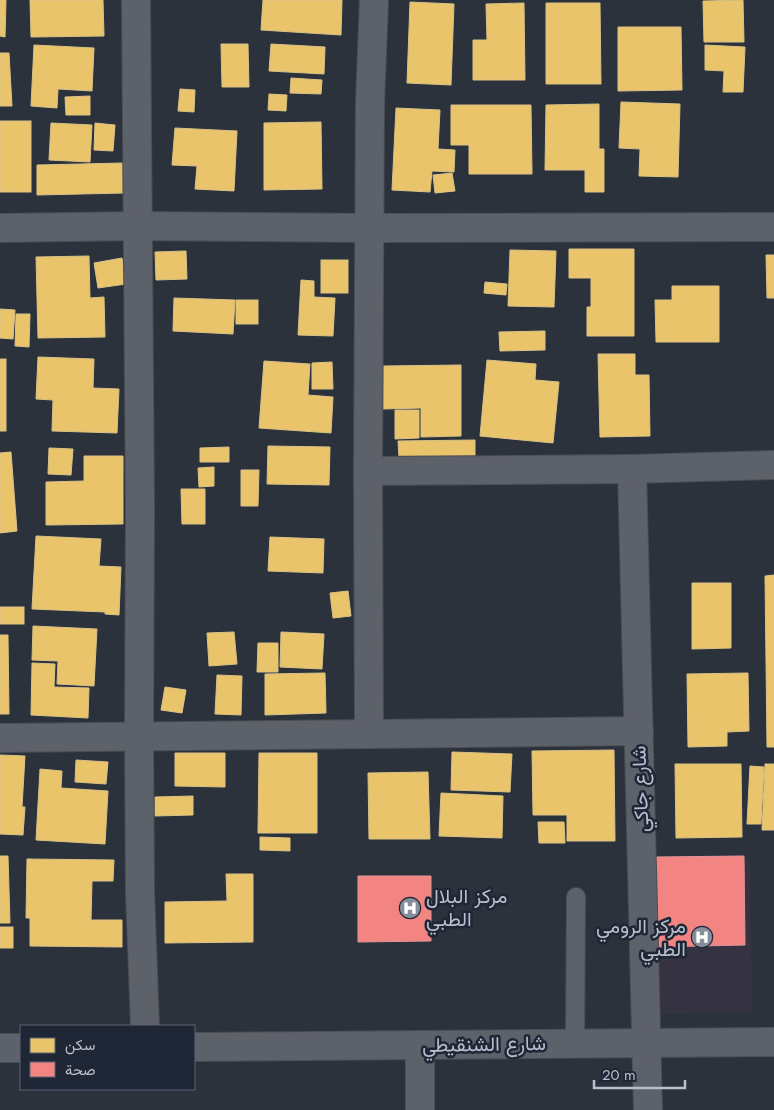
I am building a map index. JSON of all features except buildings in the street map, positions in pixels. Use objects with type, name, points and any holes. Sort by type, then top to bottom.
[{"type":"street","points":[[136,0],[140,511],[140,892],[145,1025]]},
{"type":"street","points":[[369,733],[369,228],[370,103],[374,0]]},
{"type":"street","points":[[0,228],[138,226],[369,228],[774,227]]},
{"type":"street","points":[[368,471],[632,469],[774,465]]},
{"type":"street","name":"شارع جاكي","points":[[632,469],[648,1110]]},
{"type":"street","points":[[0,738],[639,731]]},
{"type":"street","name":"شارع الشنقيطي","points":[[195,1047],[774,1042]]},
{"type":"street","points":[[420,1045],[420,1110]]},
{"type":"street","points":[[0,1048],[20,1048]]},
{"type":"lane","points":[[575,1043],[576,897]]},
{"type":"shaded area","name":"مركز الرومي الطبي","points":[[750,860],[752,1013],[654,1014],[652,861]]},
{"type":"place","name":"مركز البلال الطبي","points":[[410,908]]},
{"type":"place","name":"مركز الرومي الطبي","points":[[702,937]]}]
